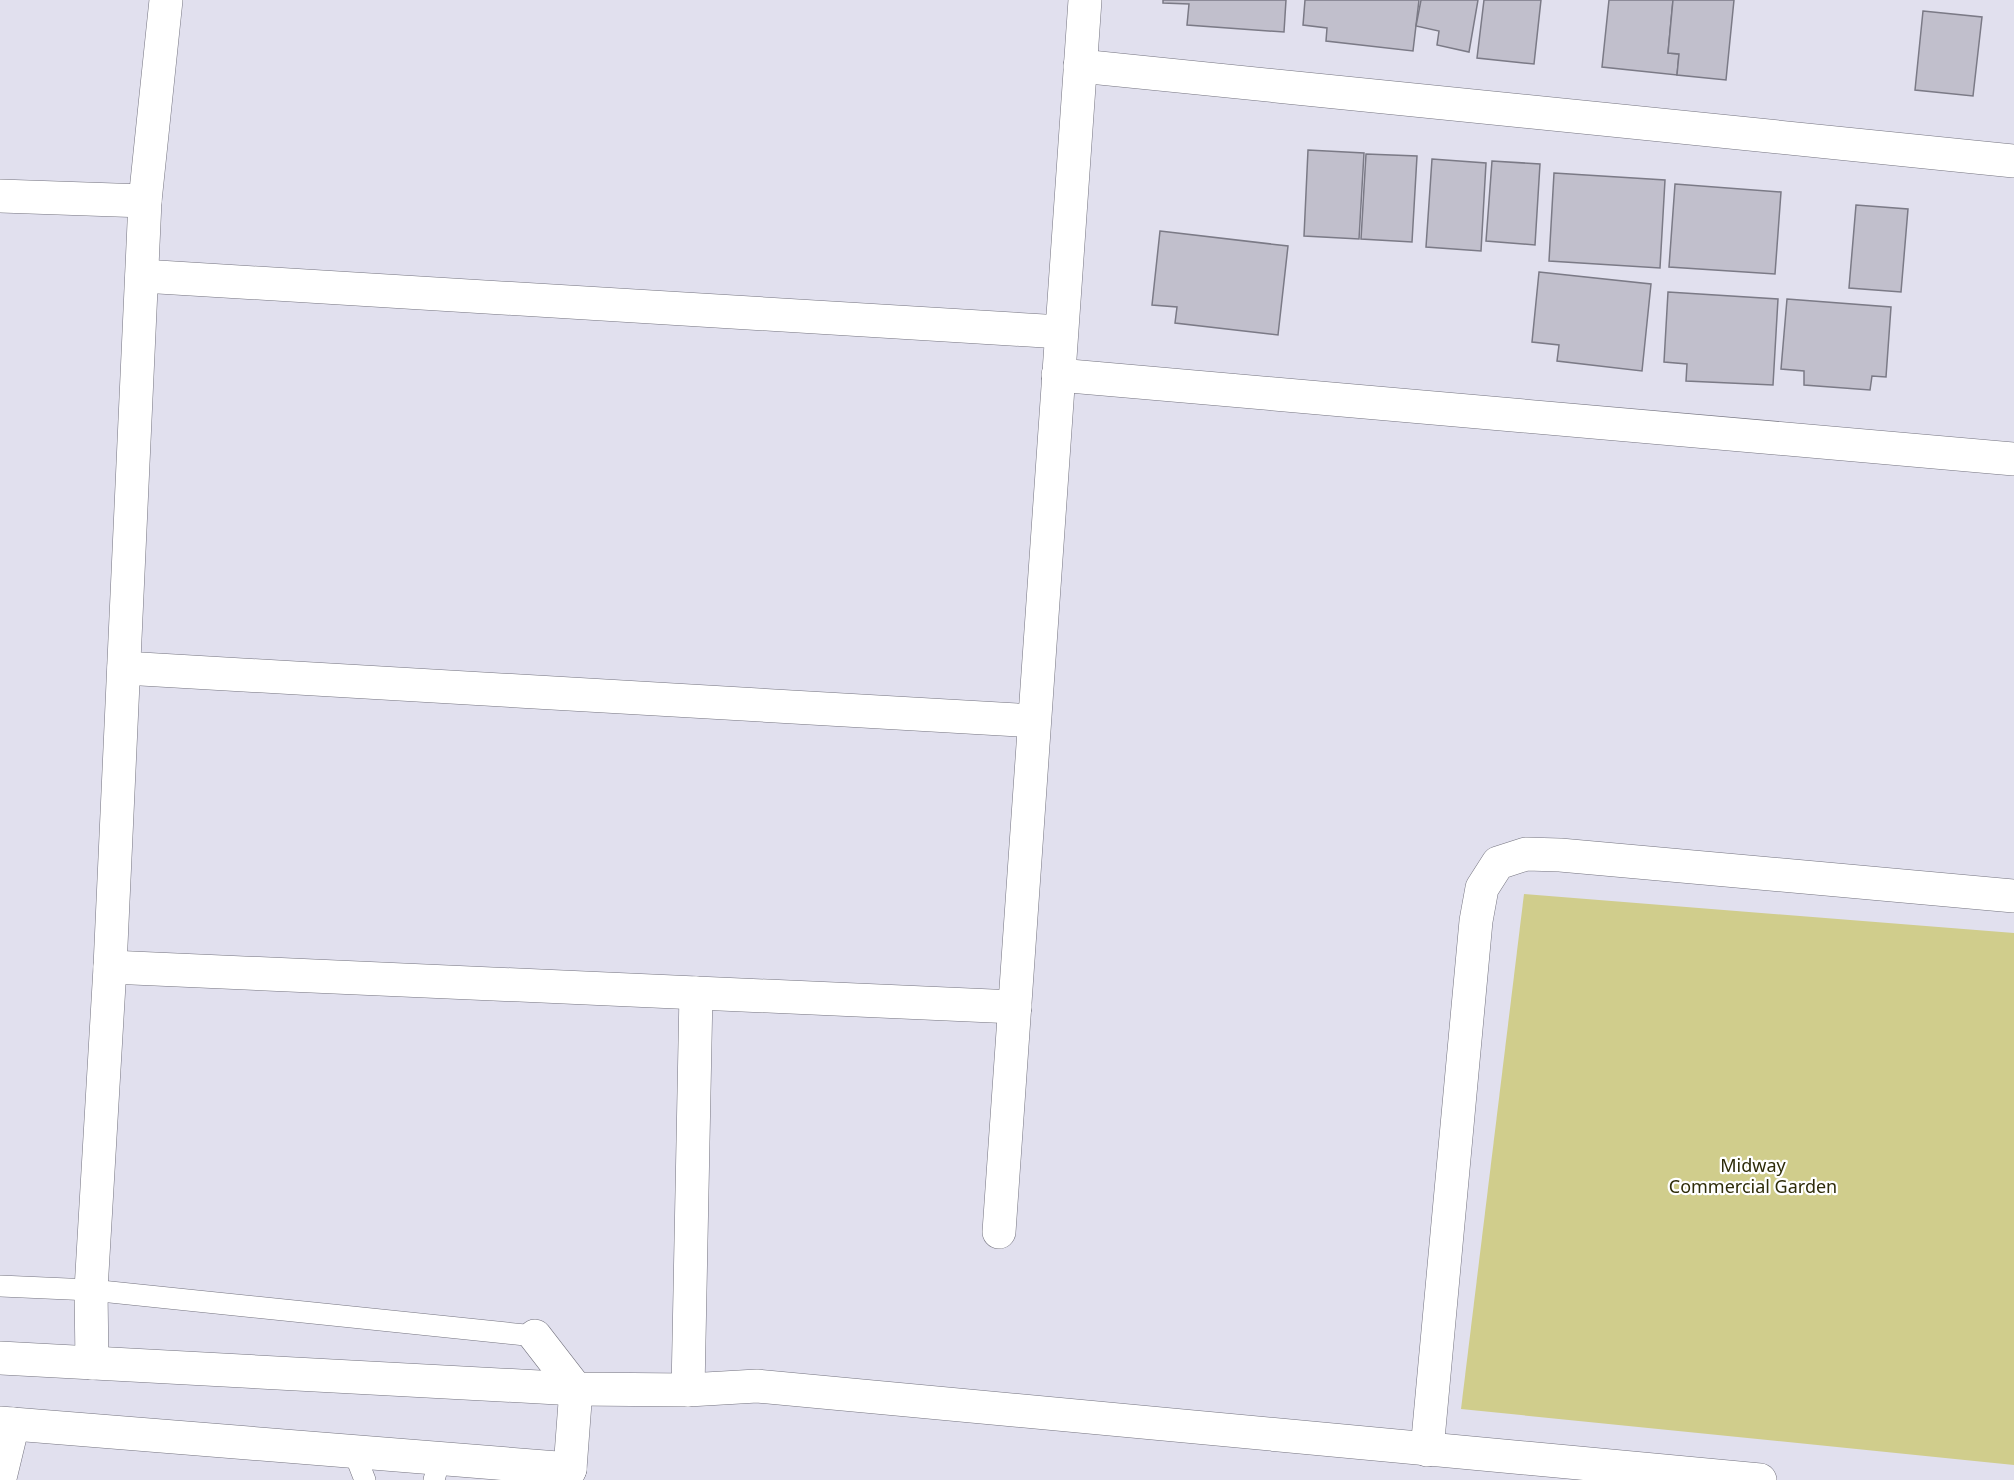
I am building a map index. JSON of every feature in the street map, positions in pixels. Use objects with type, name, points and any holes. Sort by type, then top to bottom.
[{"type":"street","points":[[92,1363],[90,1290],[110,967],[145,201],[166,0]]},
{"type":"street","points":[[999,1232],[1084,0]]},
{"type":"street","points":[[1080,66],[2014,161]]},
{"type":"street","points":[[0,196],[145,201]]},
{"type":"street","points":[[142,276],[1061,332]]},
{"type":"street","points":[[1058,375],[2014,459]]},
{"type":"street","points":[[124,668],[1034,721]]},
{"type":"street","points":[[1427,1450],[1476,921],[1482,888],[1498,862],[1526,854],[1560,855],[2014,896]]},
{"type":"street","points":[[110,967],[1015,1007]]},
{"type":"street","points":[[688,1390],[696,993]]},
{"type":"street","points":[[0,1478],[7,1424],[360,1466],[570,1476],[576,1389],[535,1336]]},
{"type":"street","points":[[0,1358],[576,1389],[688,1390],[756,1386],[1760,1480]]},
{"type":"lane","points":[[0,1286],[90,1290],[535,1336]]},
{"type":"green space","name":"Midway Commercial Garden","points":[[1524,894],[2014,933],[2014,1465],[1461,1409]]},
{"type":"building","points":[[1163,0],[1286,0],[1284,32],[1187,25],[1189,4],[1163,3]]},
{"type":"building","points":[[1305,0],[1419,0],[1413,51],[1326,41],[1327,28],[1303,25]]},
{"type":"building","points":[[1421,0],[1478,0],[1469,52],[1437,45],[1439,31],[1416,26]]},
{"type":"building","points":[[1484,0],[1541,0],[1534,64],[1477,58]]},
{"type":"building","points":[[1609,0],[1673,0],[1668,53],[1679,54],[1677,75],[1602,67]]},
{"type":"building","points":[[1673,0],[1734,0],[1726,80],[1677,75],[1679,54],[1668,53]]},
{"type":"building","points":[[1923,11],[1982,17],[1973,96],[1915,90]]},
{"type":"building","points":[[1308,150],[1364,153],[1359,239],[1304,236]]},
{"type":"building","points":[[1366,154],[1417,156],[1412,242],[1361,239]]},
{"type":"building","points":[[1432,159],[1486,163],[1481,251],[1426,247]]},
{"type":"building","points":[[1492,161],[1540,164],[1535,245],[1486,241]]},
{"type":"building","points":[[1554,173],[1665,180],[1660,268],[1549,261]]},
{"type":"building","points":[[1675,184],[1781,192],[1775,274],[1669,267]]},
{"type":"building","points":[[1856,205],[1908,209],[1901,292],[1849,288]]},
{"type":"building","points":[[1160,231],[1288,246],[1278,335],[1175,323],[1177,307],[1152,305]]},
{"type":"building","points":[[1539,272],[1651,284],[1642,371],[1557,361],[1559,345],[1532,342]]},
{"type":"building","points":[[1668,292],[1778,299],[1773,385],[1686,381],[1687,364],[1664,362]]},
{"type":"building","points":[[1787,299],[1891,307],[1886,377],[1872,376],[1870,390],[1804,385],[1804,371],[1781,369]]}]
